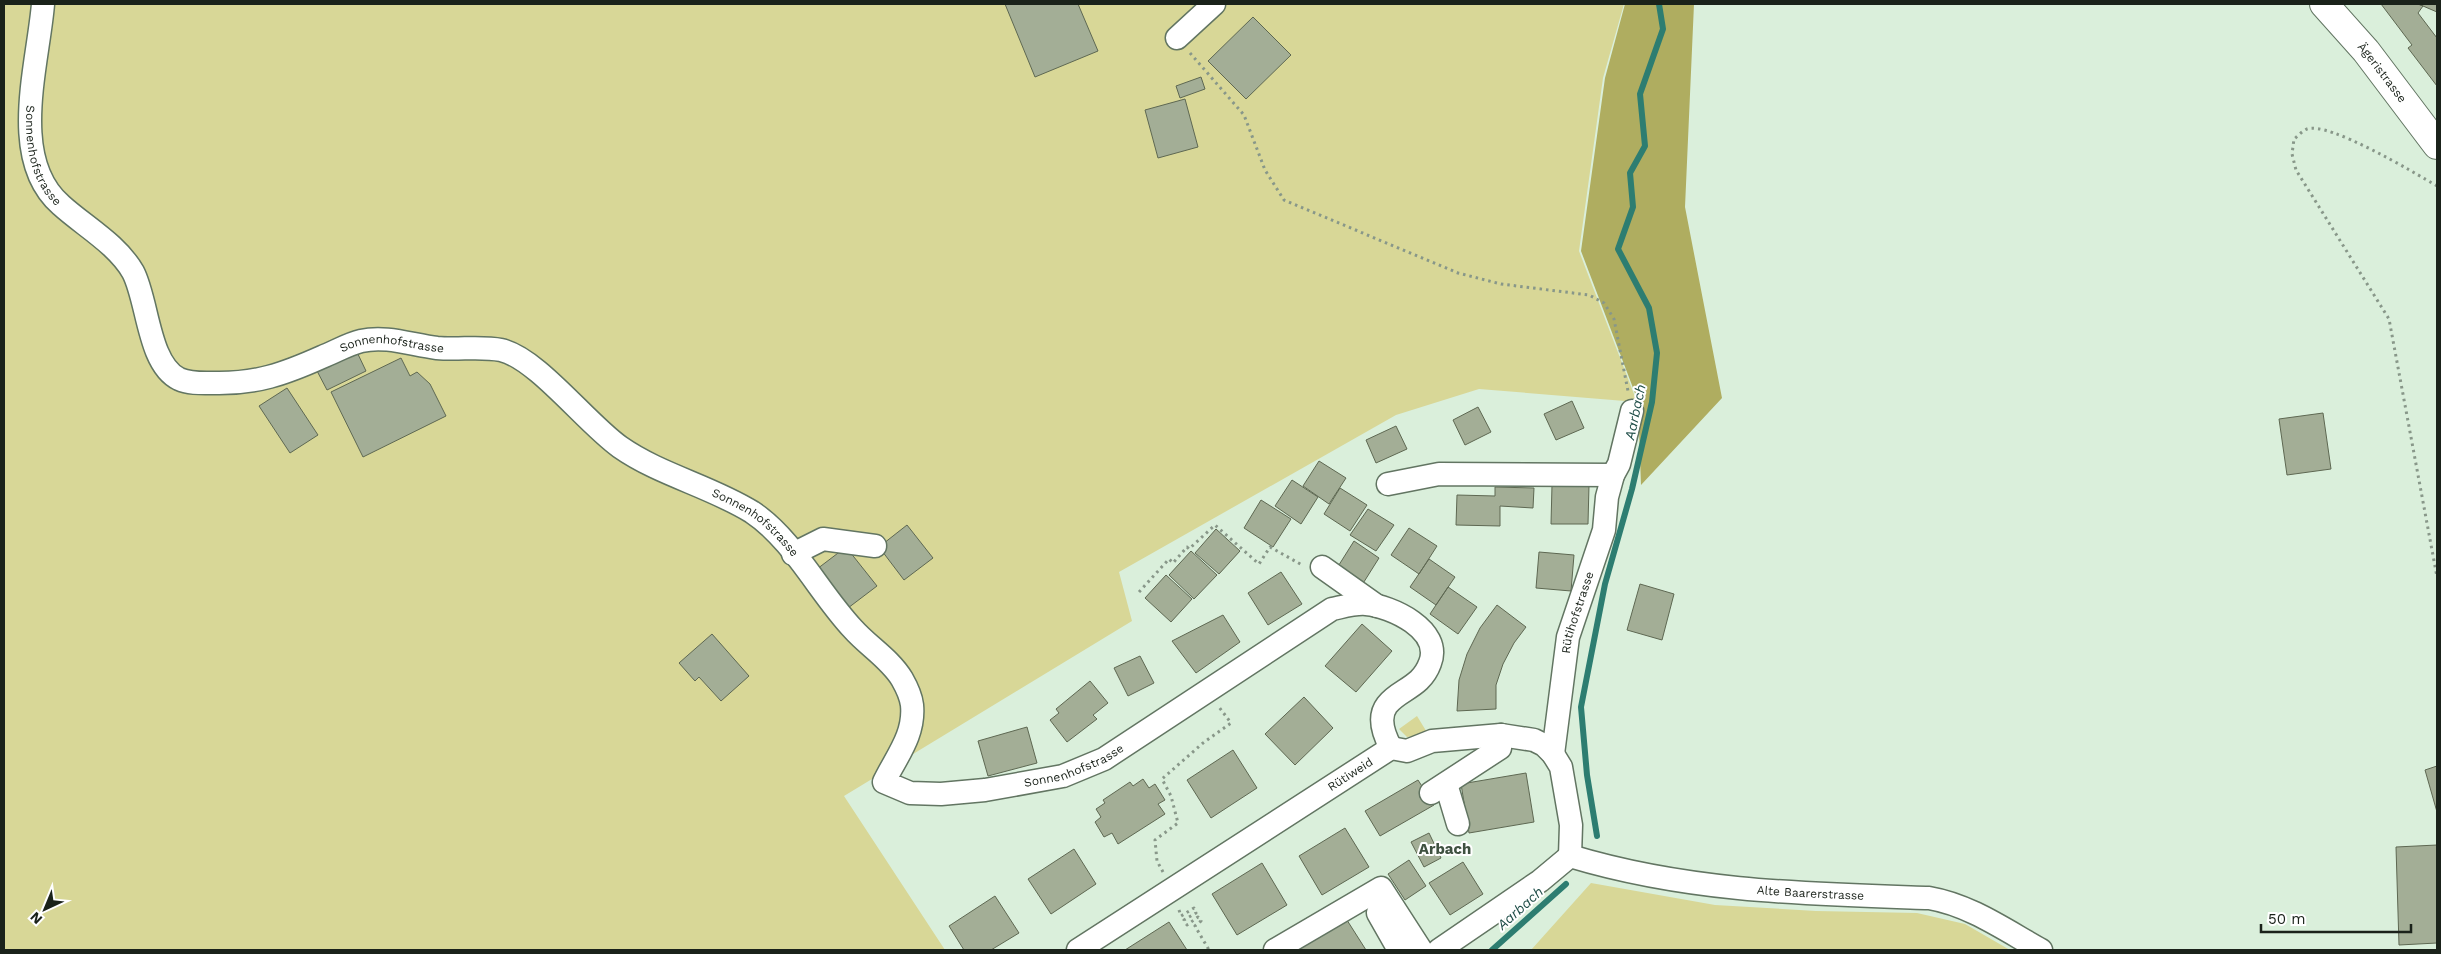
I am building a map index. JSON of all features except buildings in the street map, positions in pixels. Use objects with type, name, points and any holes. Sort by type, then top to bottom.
[{"type":"main road","name":"Ägeristrasse","points":[[2324,4],[2366,51],[2437,145]]},
{"type":"street","name":"Sonnenhofstrasse","points":[[42,4],[30,118],[31,150],[39,178],[57,202],[121,255],[132,271],[140,289],[156,350],[166,368],[178,379],[193,382],[250,382],[278,376],[357,342],[372,339],[436,348],[501,350],[519,358],[540,373],[605,436],[625,451],[752,513],[775,532],[853,629],[901,677],[912,702],[911,723],[907,741],[884,782],[910,793],[941,794],[985,790],[1071,772],[1104,759],[1332,609],[1365,603],[1394,610],[1418,624],[1430,644],[1431,662],[1420,680],[1387,705],[1382,719],[1383,733],[1391,748]]},
{"type":"street","points":[[1177,38],[1214,4]]},
{"type":"street","name":"Rütihofstrasse","points":[[1553,754],[1568,637],[1604,530],[1607,497],[1613,475],[1619,464],[1632,412]]},
{"type":"street","points":[[1388,484],[1439,474],[1613,475]]},
{"type":"street","points":[[793,554],[823,539],[875,546]]},
{"type":"street","points":[[1322,568],[1378,606]]},
{"type":"street","points":[[1458,824],[1439,789],[1500,748],[1501,735]]},
{"type":"street","points":[[1391,748],[1407,751],[1432,742],[1501,735],[1534,740],[1553,754],[1561,768],[1571,825],[1570,856],[1540,881],[1439,950]]},
{"type":"street","name":"Rütiweid","points":[[1078,950],[1391,748]]},
{"type":"street","name":"Alte Baarerstrasse","points":[[1570,856],[1650,877],[1728,888],[1786,893],[1928,898],[1948,901],[1966,908],[2041,950]]},
{"type":"street","points":[[1275,950],[1381,888],[1421,950]]},
{"type":"street","points":[[1378,914],[1399,950]]},
{"type":"path","points":[[1177,38],[1244,114],[1265,170],[1284,200],[1458,273],[1501,284],[1589,295],[1604,303],[1614,318],[1632,412]]},
{"type":"path","points":[[2437,186],[2383,156],[2326,129],[2307,129],[2294,139],[2292,154],[2296,170],[2389,319],[2437,577]]},
{"type":"path","points":[[1139,592],[1170,559],[1173,563],[1187,547],[1189,550],[1215,525],[1259,564],[1270,548]]},
{"type":"path","points":[[1165,876],[1157,861],[1154,840],[1178,823],[1172,796],[1162,779],[1203,743],[1231,723],[1217,704]]},
{"type":"path","points":[[1191,904],[1178,911],[1181,916],[1194,908],[1196,913],[1184,920],[1187,925],[1198,917],[1201,921],[1195,926],[1209,950]]},
{"type":"shaded area","points":[[4,4],[1624,4],[1603,78],[1579,251],[1637,402],[1479,389],[1396,415],[1119,572],[1132,621],[844,796],[945,950],[4,950]]},
{"type":"shaded area","points":[[1625,4],[1694,4],[1685,207],[1722,398],[1641,485],[1638,401],[1581,251],[1605,78]]},
{"type":"shaded area","points":[[1417,716],[1428,734],[1407,737],[1399,729]]},
{"type":"shaded area","points":[[1591,883],[1715,905],[1816,911],[1917,913],[1965,924],[2010,950],[1531,950]]},
{"type":"waterway","name":"Aarbach","points":[[1597,836],[1587,775],[1581,707],[1605,584],[1632,489],[1652,402],[1657,353],[1649,308],[1618,249],[1633,207],[1630,173],[1645,146],[1640,94],[1663,29],[1659,4]]},
{"type":"waterway","name":"Aarbach","points":[[1492,950],[1566,884]]},
{"type":"district","name":"Arbach","points":[[1445,849]]}]
